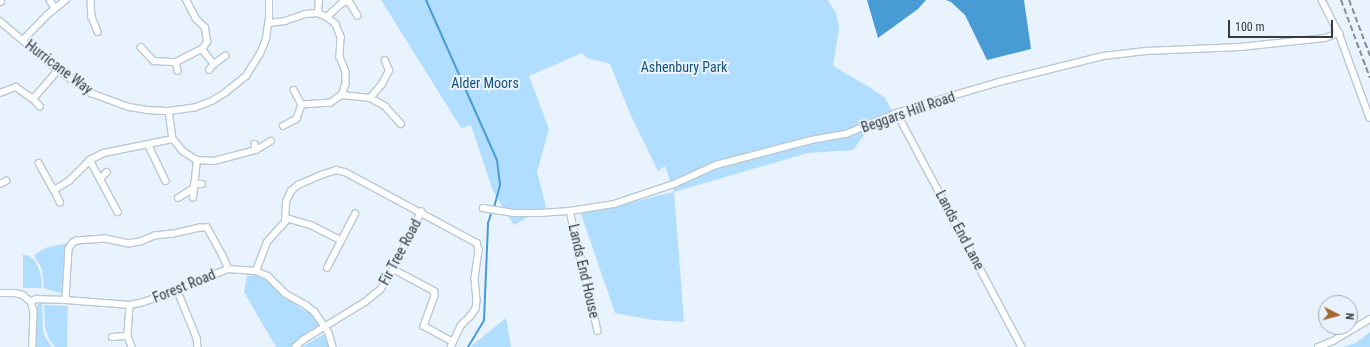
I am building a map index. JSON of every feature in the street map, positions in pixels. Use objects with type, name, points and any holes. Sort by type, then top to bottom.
[{"type":"street","points":[[50,0],[55,8]]},
{"type":"street","points":[[23,40],[55,8],[66,0]]},
{"type":"street","points":[[91,0],[92,17],[98,32]]},
{"type":"street","points":[[141,47],[154,61],[176,62],[202,49],[207,42],[205,28],[196,19],[186,0]]},
{"type":"street","name":"Hurricane Way","points":[[0,21],[58,70],[83,88],[104,100],[138,109],[169,111],[191,108],[207,103],[225,93],[240,81],[260,54],[269,22],[269,0]]},
{"type":"street","points":[[318,13],[319,0]]},
{"type":"street","points":[[1322,0],[1339,34],[1370,118]]},
{"type":"street","points":[[327,17],[342,3],[349,1],[358,16]]},
{"type":"street","points":[[269,22],[285,21],[305,14],[318,13],[327,17],[336,24],[341,37],[340,57],[346,72],[346,84],[342,95],[331,103],[302,105]]},
{"type":"street","name":"Beggars Hill Road","points":[[483,208],[514,213],[570,211],[614,204],[674,184],[716,165],[810,140],[846,134],[897,113],[999,82],[1104,56],[1146,51],[1240,47],[1325,38],[1339,34]]},
{"type":"street","points":[[202,49],[214,64]]},
{"type":"street","points":[[209,70],[214,64],[225,56]]},
{"type":"street","points":[[370,98],[382,84],[389,71],[385,61]]},
{"type":"street","points":[[176,62],[178,71]]},
{"type":"street","points":[[33,99],[58,70]]},
{"type":"street","points":[[0,93],[16,87],[33,99],[40,107]]},
{"type":"street","points":[[284,126],[297,118],[302,105],[294,90]]},
{"type":"street","points":[[342,95],[370,98],[385,106],[401,124]]},
{"type":"street","points":[[169,111],[173,140],[183,151],[197,160],[214,161],[241,154],[271,141]]},
{"type":"street","name":"Lands End Lane","points":[[897,113],[1022,347]]},
{"type":"street","points":[[54,190],[69,181],[90,160],[104,153],[173,140]]},
{"type":"street","points":[[148,144],[166,181]]},
{"type":"street","points":[[240,161],[241,154]]},
{"type":"street","points":[[90,160],[118,212]]},
{"type":"street","points":[[193,198],[197,160]]},
{"type":"street","points":[[40,163],[60,203]]},
{"type":"street","points":[[256,270],[266,242],[283,226],[286,218],[287,197],[294,187],[324,174],[336,170],[345,172],[421,212]]},
{"type":"street","points":[[101,178],[108,172]]},
{"type":"street","points":[[0,184],[6,181]]},
{"type":"street","points":[[178,198],[194,186],[202,184]]},
{"type":"street","name":"Lands End House","points":[[570,211],[598,331]]},
{"type":"street","name":"Fir Tree Road","points":[[295,347],[375,295],[383,286],[393,269],[421,212],[469,237],[478,246],[475,278],[478,300],[476,309],[461,326],[452,345]]},
{"type":"street","points":[[327,268],[340,240],[355,214]]},
{"type":"street","points":[[286,218],[311,225],[340,240]]},
{"type":"street","name":"Forest Road","points":[[31,302],[36,299],[130,305],[144,302],[228,269],[207,228],[156,236],[140,242],[129,244],[105,239],[77,241],[73,243],[69,249],[66,300]]},
{"type":"street","points":[[228,269],[256,270],[268,276],[286,294],[311,308],[325,327],[333,347]]},
{"type":"street","points":[[393,269],[434,291],[435,296],[424,326],[452,345]]},
{"type":"street","points":[[177,289],[197,338],[198,347]]},
{"type":"street","points":[[0,293],[15,293],[23,295],[31,302],[34,311],[33,347]]},
{"type":"street","points":[[130,305],[128,336],[132,347]]},
{"type":"street","points":[[1318,347],[1333,341],[1370,320]]},
{"type":"street","points":[[112,337],[128,336]]},
{"type":"green space","points":[[381,0],[828,0],[836,13],[839,28],[833,66],[885,98],[896,118],[868,130],[853,150],[808,153],[674,192],[665,166],[658,171],[655,165],[631,116],[610,64],[587,58],[582,53],[529,76],[549,129],[537,172],[546,207],[514,225],[493,191],[471,125],[461,128]]},
{"type":"green space","points":[[674,192],[684,322],[653,320],[615,313],[581,214]]},
{"type":"green space","points":[[69,243],[63,262],[65,275],[64,293],[44,288],[42,269],[34,255],[48,247]]},
{"type":"green space","points":[[23,254],[29,256],[36,262],[41,275],[42,288],[23,288]]},
{"type":"green space","points":[[257,275],[269,280],[281,294],[297,304],[298,307],[312,314],[319,322],[319,327],[295,342],[292,347],[276,347],[244,292],[247,276]]},
{"type":"green space","points":[[42,302],[43,331],[52,347],[36,347],[36,309],[38,304]]},
{"type":"green space","points":[[44,305],[68,306],[67,347],[55,347],[49,339],[45,327]]},
{"type":"green space","points":[[506,318],[511,347],[470,347]]},
{"type":"green space","points":[[1370,332],[1370,347],[1343,347],[1356,343]]},
{"type":"green space","points":[[322,335],[326,335],[329,347],[302,347]]},
{"type":"water","points":[[867,0],[926,0],[918,9],[878,38]]},
{"type":"water","points":[[946,0],[1024,0],[1031,49],[987,60],[965,15],[951,2]]},
{"type":"waterway","points":[[426,0],[497,160],[500,185],[494,207]]},
{"type":"waterway","points":[[468,347],[484,320],[488,223],[491,214]]},
{"type":"railway","points":[[1341,0],[1370,78]]},
{"type":"railway","points":[[1349,0],[1370,56]]},
{"type":"park label","name":"Ashenbury Park","points":[[684,67]]},
{"type":"park label","name":"Alder Moors","points":[[485,83]]}]
